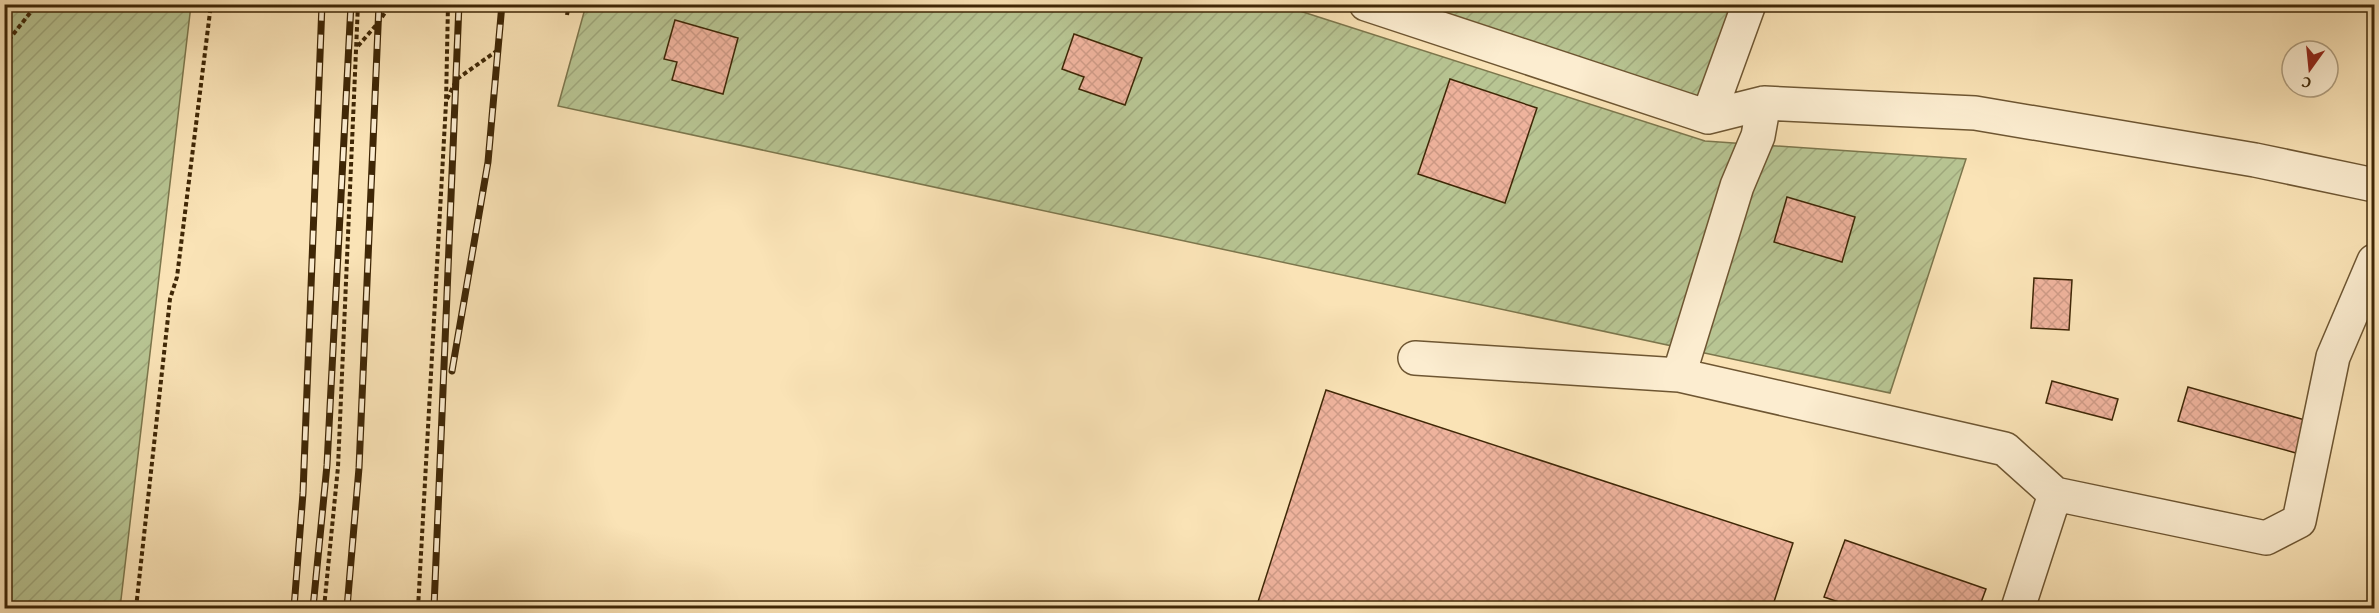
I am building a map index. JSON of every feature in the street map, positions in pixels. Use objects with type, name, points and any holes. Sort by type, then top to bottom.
[{"type":"lane","points":[[1708,117],[1749,4]]},
{"type":"lane","points":[[1373,6],[1708,117],[1764,102],[1976,113],[2255,160],[2374,185]]},
{"type":"lane","points":[[1679,375],[1737,186],[1758,136],[1764,102]]},
{"type":"lane","points":[[1415,358],[1679,375],[2006,449],[2055,494],[2266,538],[2299,521],[2333,357],[2374,261]]},
{"type":"lane","points":[[2018,609],[2055,494]]},
{"type":"path","points":[[4,46],[37,4]]},
{"type":"path","points":[[136,609],[170,298],[177,277],[211,4]]},
{"type":"path","points":[[324,609],[338,467],[358,4]]},
{"type":"path","points":[[357,47],[391,4]]},
{"type":"path","points":[[418,609],[446,103],[448,4]]},
{"type":"path","points":[[567,15],[570,4]]},
{"type":"path","points":[[446,103],[457,79],[498,50]]},
{"type":"green space","points":[[1278,4],[1705,141],[1966,159],[1890,393],[558,106],[586,5]]},
{"type":"green space","points":[[1400,4],[1733,5],[1699,100]]},
{"type":"green space","points":[[4,5],[191,5],[120,608],[5,608]]},
{"type":"building","points":[[675,20],[738,38],[723,94],[672,80],[677,62],[664,59]]},
{"type":"building","points":[[1074,34],[1142,58],[1125,105],[1079,89],[1084,77],[1062,69]]},
{"type":"building","points":[[1450,79],[1537,108],[1505,203],[1418,174]]},
{"type":"building","points":[[1787,197],[1855,217],[1842,262],[1774,242]]},
{"type":"building","points":[[2034,278],[2072,280],[2069,330],[2031,328]]},
{"type":"building","points":[[2052,381],[2118,399],[2112,420],[2046,403]]},
{"type":"building","points":[[2188,387],[2305,420],[2296,453],[2178,421]]},
{"type":"building","points":[[1326,390],[1793,543],[1772,608],[1256,608]]},
{"type":"building","points":[[1845,540],[1986,589],[1979,608],[1856,608],[1824,597]]},
{"type":"railway","points":[[294,608],[303,493],[322,4]]},
{"type":"railway","points":[[313,608],[327,465],[351,4]]},
{"type":"railway","points":[[347,608],[359,468],[379,4]]},
{"type":"railway","points":[[434,608],[459,4]]},
{"type":"railway","points":[[452,371],[488,162],[502,4]]}]
